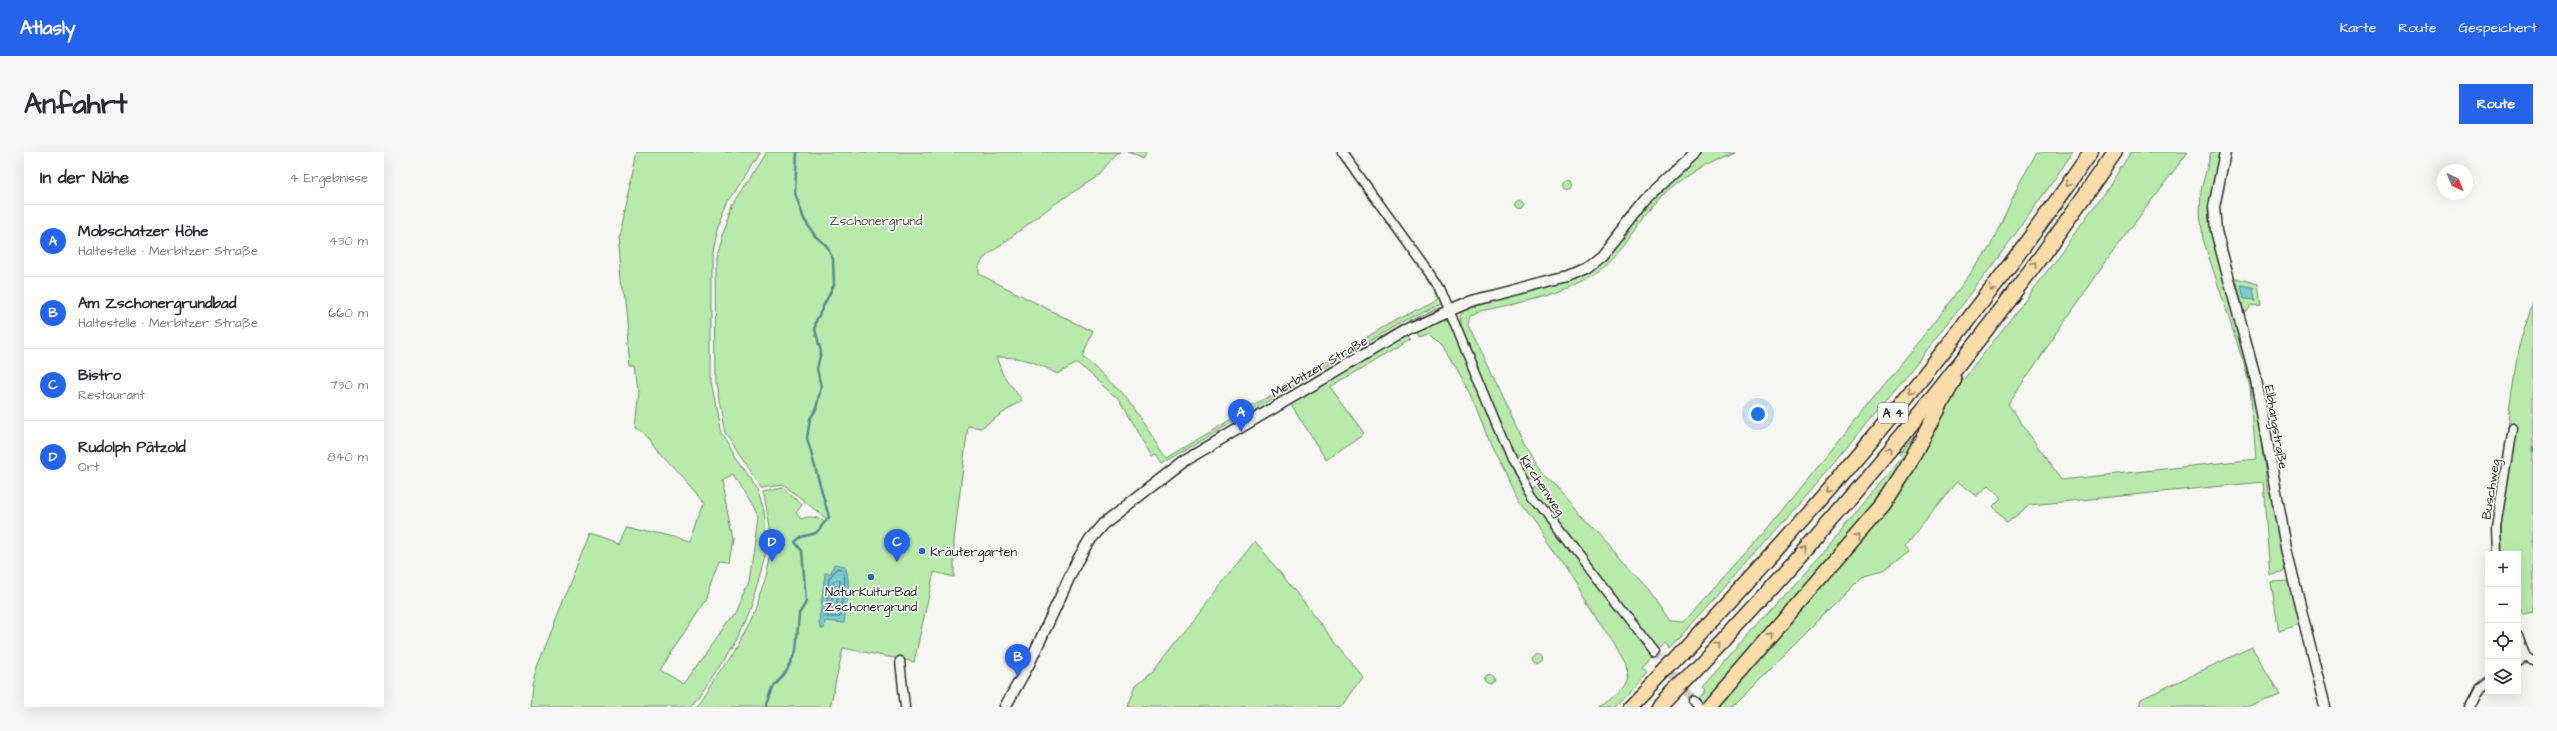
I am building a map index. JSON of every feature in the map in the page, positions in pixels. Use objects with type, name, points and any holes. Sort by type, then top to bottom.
[{"type":"highway","name":"A 4","points":[[1630,707],[1729,602],[1875,435],[1964,324],[2091,152]]},
{"type":"highway","name":"A 4","points":[[1659,707],[1844,504],[1968,352],[2040,257],[2115,152]]},
{"type":"highway","points":[[1708,707],[1883,505],[1904,473],[1968,352]]},
{"type":"street","points":[[1342,152],[1440,288],[1450,309]]},
{"type":"street","name":"Merbitzer Straße","points":[[1005,707],[1030,662],[1077,561],[1090,539],[1103,524],[1184,461],[1409,328],[1450,309],[1472,301],[1568,276],[1586,268],[1601,256],[1646,199],[1696,152]]},
{"type":"street","name":"Elbhangstraße","points":[[2224,152],[2214,207],[2218,239],[2256,380],[2287,552],[2315,676],[2325,707]]},
{"type":"street","name":"Kirchenweg","points":[[1450,309],[1512,460],[1532,496],[1655,652]]},
{"type":"street","name":"Buschweg","points":[[2497,551],[2496,528],[2512,428]]},
{"type":"street","points":[[2521,640],[2530,659]]},
{"type":"street","points":[[900,661],[905,707]]},
{"type":"street","points":[[2470,707],[2480,687],[2485,683]]},
{"type":"green space","points":[[637,152],[760,152],[729,201],[718,226],[711,255],[711,381],[721,434],[757,490],[764,511],[767,549],[754,596],[739,632],[715,672],[690,707],[530,707],[532,686],[537,667],[591,533],[619,543],[627,526],[690,541],[705,503],[642,432],[634,428],[638,391],[635,364],[630,364],[618,237]],"holes":[[[733,475],[758,518],[749,581],[733,614],[684,684],[660,670],[706,599],[719,561],[729,562],[733,539],[721,481]]]},
{"type":"green space","name":"Zschonergrund","points":[[766,152],[1120,152],[1115,154],[1095,178],[1053,205],[984,258],[979,266],[979,274],[1093,332],[1082,356],[1122,392],[1167,458],[1387,325],[1438,299],[1419,266],[1338,152],[1341,152],[1439,289],[1444,304],[1434,306],[1405,320],[1162,464],[1156,455],[1152,457],[1118,399],[1077,363],[1057,374],[1042,366],[1021,359],[996,357],[1003,375],[1022,400],[981,428],[968,426],[954,540],[954,577],[934,572],[914,662],[843,648],[830,707],[696,707],[743,632],[762,590],[768,569],[771,549],[769,520],[763,492],[783,488],[802,505],[796,513],[801,519],[813,517],[825,522],[827,519],[784,485],[761,488],[725,433],[716,383],[715,257],[733,205]]},
{"type":"green space","points":[[1128,152],[1146,152],[1142,159]]},
{"type":"green space","points":[[1702,152],[1734,152],[1686,177],[1668,190],[1652,207],[1624,245],[1600,270],[1587,279],[1557,293],[1477,312],[1470,316],[1468,325],[1524,444],[1544,474],[1649,590],[1670,621],[1684,622],[1767,530],[1940,315],[1990,247],[2019,184],[2037,152],[2073,152],[1980,282],[1880,408],[1723,590],[1669,649],[1665,644],[1659,650],[1533,489],[1536,485],[1545,491],[1547,489],[1538,480],[1528,478],[1503,431],[1462,329],[1460,316],[1466,307],[1567,280],[1620,238],[1624,239],[1630,231],[1627,229],[1650,201]]},
{"type":"green space","points":[[2131,152],[2188,152],[2112,253],[2008,404],[2061,480],[2256,459],[2250,387],[2244,364],[2203,239],[2200,212],[2201,190],[2211,152],[2222,152],[2212,190],[2236,317],[2237,332],[2245,349],[2253,385],[2268,491],[2273,499],[2287,567],[2282,573],[2270,575],[2263,482],[2030,505],[2007,523],[1993,506],[2001,498],[1989,485],[1977,496],[1957,481],[1905,547],[1909,552],[1883,571],[1862,577],[1732,707],[1717,707],[1878,521],[1950,397],[2034,289],[2109,186]]},
{"type":"green space","points":[[1567,180],[1572,185],[1567,190],[1562,185]]},
{"type":"green space","points":[[1519,200],[1524,205],[1519,210],[1514,205]]},
{"type":"green space","points":[[2236,278],[2258,284],[2261,304],[2251,305],[2244,313]]},
{"type":"green space","points":[[2533,302],[2533,612],[2523,614],[2521,610],[2521,551],[2502,551],[2500,478],[2518,349]]},
{"type":"green space","points":[[1435,308],[1441,308],[1410,322],[1409,320]]},
{"type":"green space","points":[[1443,318],[1452,323],[1456,331],[1494,430],[1518,480],[1653,656],[1642,667],[1647,672],[1613,707],[1600,707],[1623,683],[1627,671],[1626,664],[1553,547],[1518,499],[1492,450],[1471,394],[1457,368],[1442,346],[1429,333],[1418,336],[1415,329]]},
{"type":"green space","points":[[1401,325],[1402,327],[1311,381],[1310,379]]},
{"type":"green space","points":[[1406,335],[1410,340],[1330,387],[1364,433],[1326,460],[1291,404]]},
{"type":"green space","points":[[1307,381],[1308,382],[1185,456],[1184,454]]},
{"type":"green space","points":[[1914,436],[1916,437],[1893,479],[1873,508],[1702,703],[1698,697],[1705,689],[1702,686],[1821,554],[1902,458],[1899,455]]},
{"type":"green space","points":[[1255,541],[1362,676],[1341,707],[1128,707],[1136,685],[1153,671]]},
{"type":"green space","points":[[2290,581],[2300,624],[2279,631],[2271,582]]},
{"type":"green space","points":[[2252,647],[2280,695],[2250,707],[2139,707],[2141,699]]},
{"type":"green space","points":[[1538,654],[1543,659],[1538,664],[1533,659]]},
{"type":"green space","points":[[1489,674],[1494,679],[1489,684],[1484,679]]},
{"type":"water","points":[[2241,285],[2253,287],[2255,300],[2244,299]]},
{"type":"water","points":[[834,564],[845,566],[847,573],[848,594],[844,623],[825,621],[824,629],[821,629],[819,623],[825,573],[831,573]]},
{"type":"waterway","points":[[766,707],[773,688],[786,672],[796,651],[799,614],[806,602],[802,551],[795,542],[801,537],[816,533],[829,517],[807,438],[810,419],[816,409],[821,387],[817,369],[821,352],[815,329],[816,321],[834,285],[833,259],[826,245],[815,236],[804,219],[795,193],[797,152]]},
{"type":"tunnel","points":[[1655,653],[1693,700]]},
{"type":"place","name":"Mobschatzer Höhe","points":[[1241,432]]},
{"type":"place","name":"Kräutergarten","points":[[922,551]]},
{"type":"place","name":"Rudolph Pätzold","points":[[772,562]]},
{"type":"place","name":"Bistro","points":[[897,562]]},
{"type":"place","name":"NaturKulturBad Zschonergrund","points":[[871,577]]},
{"type":"place","name":"Am Zschonergrundbad","points":[[1018,677]]}]
